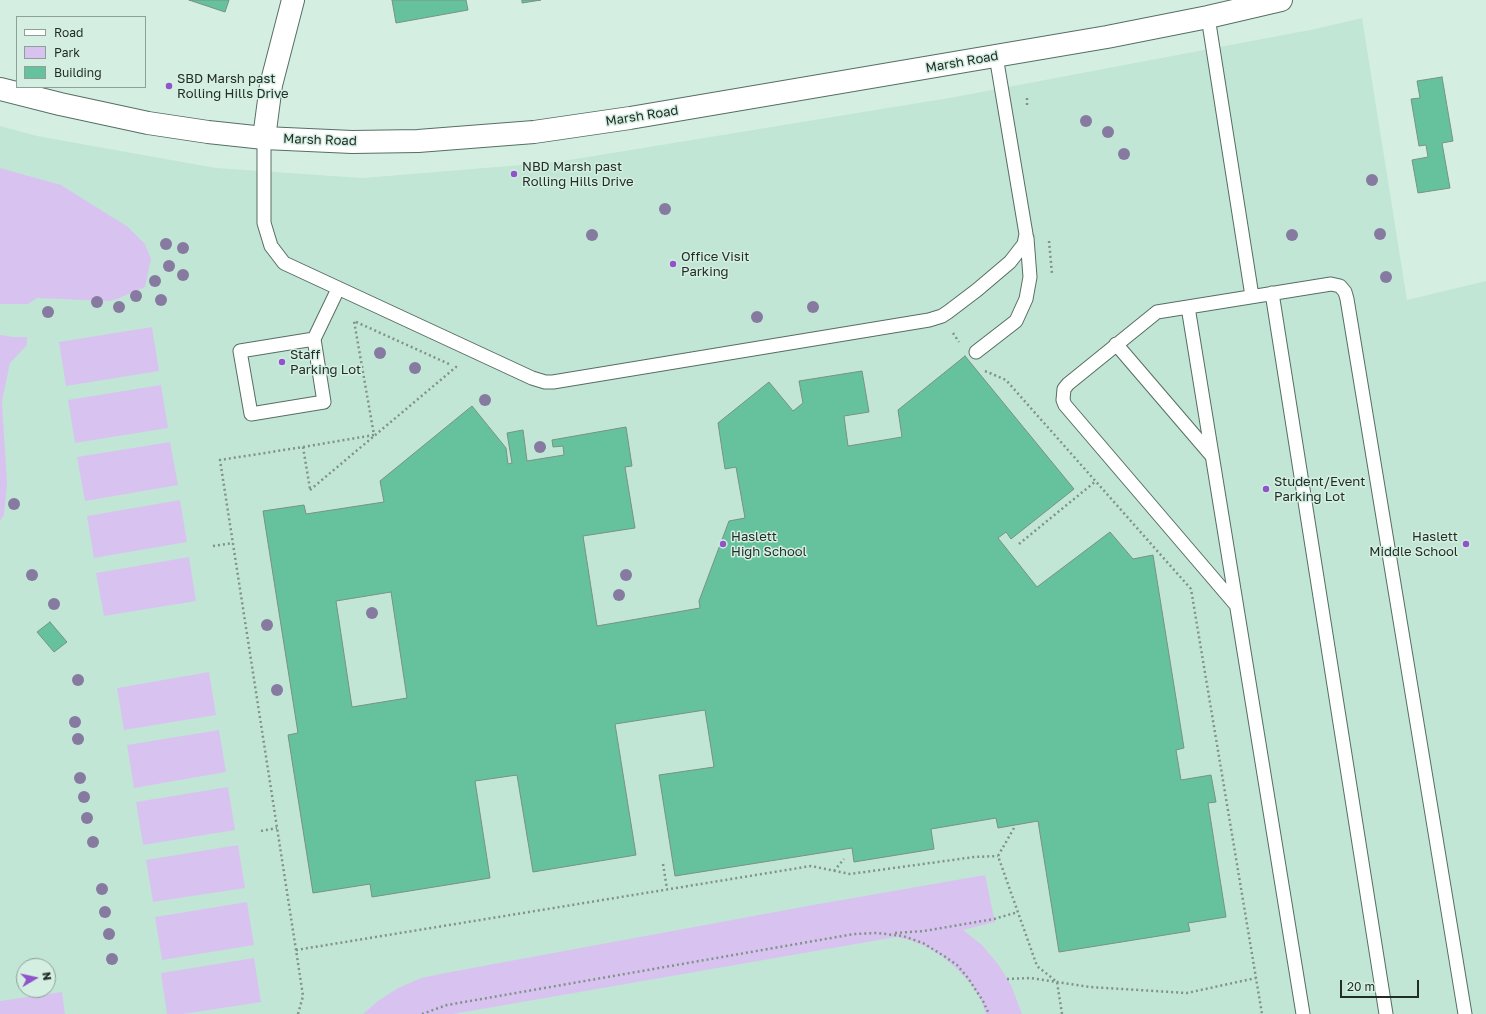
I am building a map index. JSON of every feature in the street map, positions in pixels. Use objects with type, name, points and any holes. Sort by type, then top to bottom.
[{"type":"main road","points":[[264,138],[271,86],[293,0]]},
{"type":"main road","name":"Marsh Road","points":[[0,89],[148,123],[208,132],[264,138],[352,142],[418,142],[534,132],[630,118],[1108,37],[1208,17],[1281,0]]},
{"type":"lane","points":[[1208,17],[1252,296]]},
{"type":"lane","points":[[976,352],[1016,321],[1026,299],[1030,277],[1026,234],[996,56]]},
{"type":"lane","points":[[264,138],[264,223],[271,246],[284,263],[532,378],[545,382],[553,382],[929,320],[948,312],[1010,262],[1024,244],[1026,234]]},
{"type":"lane","points":[[1236,605],[1065,405],[1063,395],[1064,389],[1116,344],[1157,312],[1331,284],[1340,286],[1345,292],[1347,299],[1465,1014]]},
{"type":"lane","points":[[314,339],[240,351],[251,414],[324,402],[314,339],[338,289]]},
{"type":"lane","points":[[1272,293],[1386,1014]]},
{"type":"lane","points":[[1188,307],[1302,1014]]},
{"type":"lane","points":[[1116,344],[1212,456]]},
{"type":"path","points":[[298,1014],[303,996],[220,460],[374,435],[354,322],[456,368]]},
{"type":"path","points":[[952,333],[962,345]]},
{"type":"path","points":[[980,369],[1006,380],[1191,589],[1262,1014]]},
{"type":"path","points":[[303,447],[310,490]]},
{"type":"path","points":[[1019,544],[1096,481]]},
{"type":"path","points":[[213,546],[233,543]]},
{"type":"path","points":[[261,831],[277,828]]},
{"type":"path","points":[[1014,828],[998,856],[1037,966],[1057,982],[1062,1014]]},
{"type":"path","points":[[296,950],[811,866],[850,874],[974,857],[998,856]]},
{"type":"path","points":[[834,870],[844,858]]},
{"type":"path","points":[[663,864],[667,889]]},
{"type":"path","points":[[887,934],[924,931],[994,919],[1018,912]]},
{"type":"path","points":[[422,1014],[447,1005],[854,934],[876,933],[903,936],[923,943],[953,962],[968,978],[983,1001],[989,1014]]},
{"type":"path","points":[[1006,979],[1031,978],[1090,987],[1187,993],[1256,978]]},
{"type":"shaded area","name":"Haslett High School","points":[[1362,18],[1407,300],[1486,281],[1486,1014],[0,1014],[0,126],[37,136],[216,168],[363,178],[557,162],[955,97],[1315,29]]},
{"type":"green space","points":[[0,168],[61,185],[128,227],[145,244],[151,259],[145,287],[109,301],[37,298],[28,304],[0,304]]},
{"type":"green space","points":[[152,327],[159,371],[66,386],[59,342]]},
{"type":"green space","points":[[0,335],[27,337],[27,345],[10,363],[2,401],[7,484],[4,515],[0,521]]},
{"type":"green space","points":[[161,385],[168,428],[75,443],[68,400]]},
{"type":"green space","points":[[170,442],[178,485],[85,501],[77,457]]},
{"type":"green space","points":[[180,500],[187,542],[94,558],[87,516]]},
{"type":"green space","points":[[189,557],[196,601],[104,616],[96,573]]},
{"type":"green space","points":[[209,672],[216,715],[124,730],[117,688]]},
{"type":"green space","points":[[219,730],[226,772],[134,788],[127,745]]},
{"type":"green space","points":[[228,787],[235,830],[143,845],[136,802]]},
{"type":"green space","points":[[238,845],[245,888],[153,902],[146,860]]},
{"type":"green space","points":[[985,875],[995,922],[963,930],[982,945],[998,964],[1011,985],[1022,1014],[986,1014],[981,1000],[971,984],[943,957],[927,947],[896,937],[453,1014],[363,1014],[378,1001],[398,988],[421,978],[813,905]]},
{"type":"green space","points":[[247,902],[254,945],[162,960],[155,917]]},
{"type":"green space","points":[[254,958],[261,1002],[183,1014],[167,1014],[161,973]]},
{"type":"green space","points":[[62,992],[65,1014],[0,1014],[0,1001],[21,998],[56,998],[56,993]]},
{"type":"building","points":[[189,0],[229,0],[225,12]]},
{"type":"building","points":[[392,0],[466,0],[468,10],[396,23]]},
{"type":"building","points":[[522,0],[541,0],[522,3]]},
{"type":"building","points":[[1442,77],[1453,141],[1442,143],[1450,188],[1418,193],[1412,160],[1428,157],[1426,145],[1419,146],[1411,99],[1420,98],[1417,81]]},
{"type":"building","points":[[965,356],[1074,489],[1011,539],[1006,532],[998,538],[1037,587],[1110,532],[1133,559],[1153,555],[1184,748],[1176,750],[1181,780],[1211,775],[1216,802],[1208,803],[1226,917],[1188,923],[1190,931],[1059,952],[1038,821],[998,828],[996,818],[931,829],[934,849],[854,862],[852,848],[675,876],[659,775],[714,767],[705,710],[615,724],[636,855],[533,872],[517,775],[475,781],[490,878],[372,897],[370,884],[313,893],[288,735],[298,733],[263,511],[304,505],[306,514],[384,502],[380,481],[472,406],[506,448],[508,464],[512,463],[507,433],[523,430],[527,461],[564,455],[563,446],[553,447],[552,440],[626,427],[632,466],[625,467],[635,528],[583,536],[597,626],[700,608],[699,601],[729,521],[745,518],[736,467],[725,469],[718,423],[769,382],[793,411],[803,403],[799,381],[862,371],[869,412],[844,416],[848,446],[902,437],[898,410]],"holes":[[[391,592],[407,698],[352,707],[336,601]]]},
{"type":"building","points":[[50,622],[67,642],[54,652],[37,632]]},
{"type":"place","name":"SBD Marsh past Rolling Hills Drive","points":[[169,86]]},
{"type":"place","name":"NBD Marsh past Rolling Hills Drive","points":[[514,174]]},
{"type":"place","name":"Office Visit Parking","points":[[673,264]]},
{"type":"place","name":"Staff Parking Lot","points":[[282,362]]},
{"type":"place","name":"Student/Event Parking Lot","points":[[1266,489]]},
{"type":"place","name":"Haslett High School","points":[[723,544]]},
{"type":"place","name":"Haslett Middle School","points":[[1466,544]]}]
